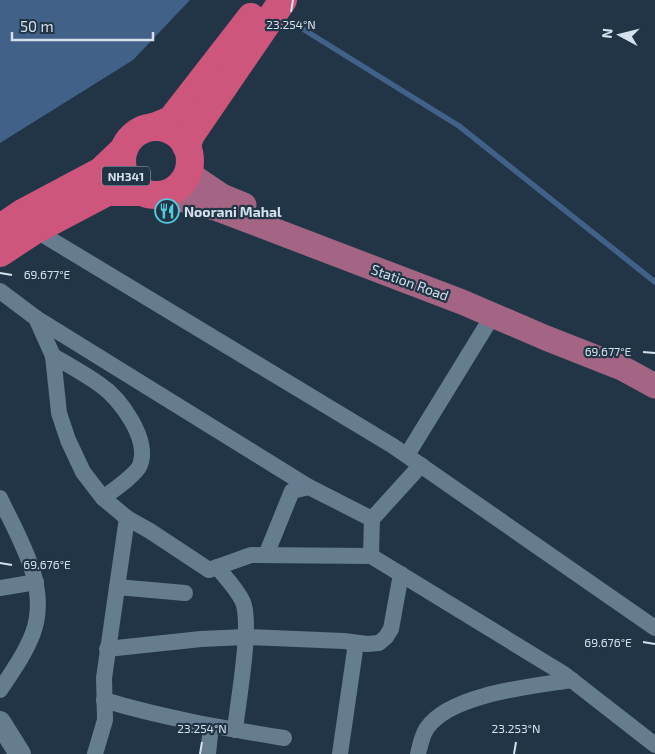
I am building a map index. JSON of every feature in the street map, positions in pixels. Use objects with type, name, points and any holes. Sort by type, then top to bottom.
[{"type":"highway","name":"NH341","points":[[151,193],[133,186],[123,169],[124,149],[129,140],[144,129],[171,120],[265,0]]},
{"type":"highway","points":[[186,146],[192,133],[284,0]]},
{"type":"highway","points":[[154,127],[173,131],[181,137],[186,146],[190,164],[188,173]]},
{"type":"highway","name":"NH341","points":[[0,228],[24,212],[101,170],[124,149]]},
{"type":"highway","name":"NH341","points":[[0,253],[35,230],[107,192],[169,193],[177,188],[188,173]]},
{"type":"main road","name":"Station Road","points":[[188,173],[222,196],[467,289],[628,355],[655,370]]},
{"type":"main road","name":"Station Road","points":[[151,193],[218,210],[462,302],[622,368],[655,386]]},
{"type":"street","points":[[35,230],[326,404],[407,455],[655,628]]},
{"type":"street","points":[[0,291],[36,318],[309,487],[372,519]]},
{"type":"street","points":[[407,455],[493,315]]},
{"type":"street","points":[[36,318],[54,356],[59,413],[68,440],[83,472],[103,498],[127,518],[209,570],[251,555],[371,556],[572,680],[655,745]]},
{"type":"street","points":[[54,356],[100,385],[121,404],[137,431],[140,446],[140,466],[103,498]]},
{"type":"street","points":[[371,556],[372,519],[421,465]]},
{"type":"street","points":[[266,555],[292,490],[309,487]]},
{"type":"street","points":[[0,498],[31,565],[36,582],[38,604],[33,632],[20,660],[0,690]]},
{"type":"street","points":[[95,754],[105,720],[104,678],[107,649],[127,518]]},
{"type":"street","points":[[217,567],[243,602],[246,618],[246,637],[235,730]]},
{"type":"street","points":[[107,649],[201,639],[246,637],[367,644],[379,643],[386,637],[393,620],[400,574]]},
{"type":"street","points":[[0,588],[36,582]]},
{"type":"street","points":[[116,587],[184,594]]},
{"type":"street","points":[[340,754],[356,643]]},
{"type":"street","points":[[418,754],[427,728],[447,710],[468,701],[504,691],[572,680]]},
{"type":"street","points":[[104,700],[141,711],[211,726],[284,738]]},
{"type":"street","points":[[0,722],[20,754]]},
{"type":"street","points":[[208,754],[211,726]]},
{"type":"water","points":[[0,0],[190,0],[133,60],[0,143]]},
{"type":"waterway","points":[[298,26],[459,126],[655,282]]},
{"type":"place","name":"Noorani Mahal","points":[[167,211]]}]
